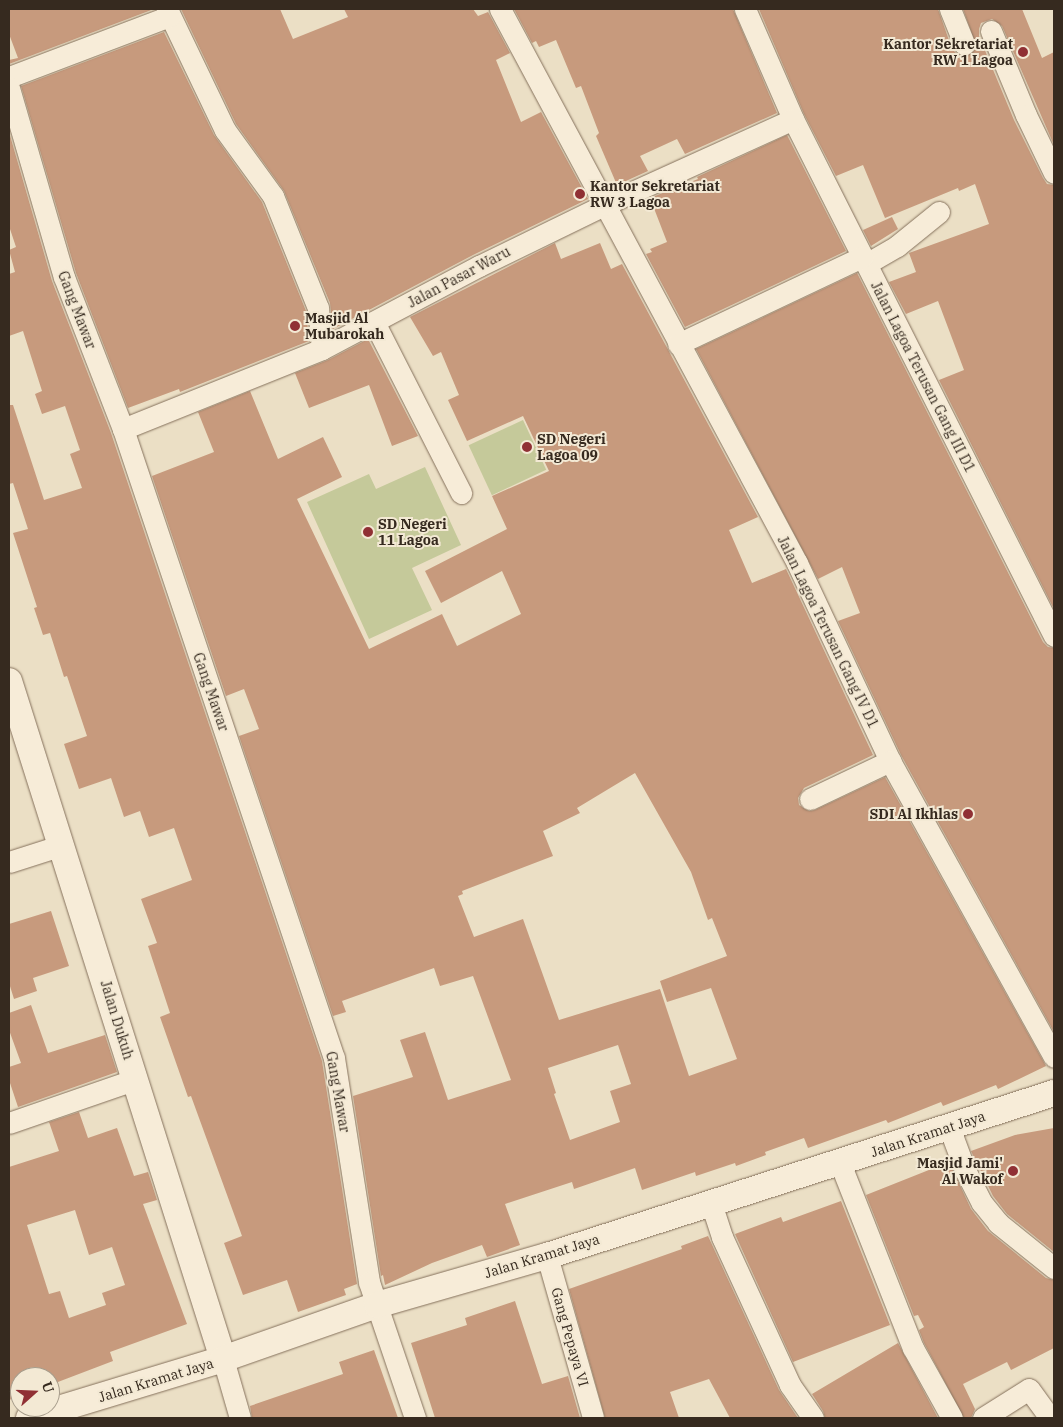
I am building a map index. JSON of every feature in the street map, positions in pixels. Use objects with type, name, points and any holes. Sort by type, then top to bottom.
[{"type":"street","name":"Jalan Lagoa Terusan Gang IV D1","points":[[500,9],[797,563],[890,761],[1054,1057]]},
{"type":"street","name":"Jalan Lagoa Terusan Gang III D1","points":[[745,9],[793,119],[1054,636]]},
{"type":"street","points":[[950,9],[964,44]]},
{"type":"street","points":[[9,77],[168,12],[225,130],[273,196],[318,308],[322,349]]},
{"type":"street","points":[[991,31],[1026,115],[1049,150],[1054,173]]},
{"type":"street","name":"Gang Mawar","points":[[9,88],[64,277],[123,428],[334,1058],[369,1282],[415,1418]]},
{"type":"street","name":"Jalan Pasar Waru","points":[[123,428],[322,349],[479,266],[606,204],[793,119]]},
{"type":"street","points":[[678,344],[897,246],[939,212]]},
{"type":"street","points":[[374,322],[461,493]]},
{"type":"street","name":"Jalan Dukuh","points":[[9,681],[224,1359]]},
{"type":"street","points":[[810,799],[890,761]]},
{"type":"street","points":[[9,862],[62,845]]},
{"type":"street","points":[[9,1123],[136,1079]]},
{"type":"street","name":"Jalan Kramat Jaya","points":[[29,1418],[224,1359],[377,1304],[547,1256],[1054,1093]]},
{"type":"street","points":[[949,1127],[965,1170],[982,1203],[998,1223],[1054,1268]]},
{"type":"street","points":[[840,1163],[913,1348],[952,1418]]},
{"type":"street","points":[[711,1204],[722,1237],[790,1385],[813,1418]]},
{"type":"street","name":"Gang Pepaya VI","points":[[547,1256],[593,1418]]},
{"type":"street","points":[[224,1359],[240,1418]]},
{"type":"street","points":[[983,1418],[1029,1389],[1050,1418]]},
{"type":"green space","points":[[523,420],[546,470],[492,495],[469,445]]},
{"type":"green space","points":[[425,467],[461,545],[412,568],[432,610],[369,639],[307,502],[369,474],[376,489]]},
{"type":"building","points":[[9,9],[154,9],[9,64],[9,60],[18,58],[9,34]]},
{"type":"building","points":[[181,9],[280,9],[293,39],[348,17],[344,9],[473,9],[478,16],[488,12],[510,53],[496,60],[521,122],[541,112],[588,199],[473,255],[333,329],[330,303],[284,191],[236,124]]},
{"type":"building","points":[[514,9],[733,9],[777,113],[685,154],[677,139],[640,156],[648,171],[617,185],[596,136],[599,133],[581,86],[576,88],[556,40],[539,47],[536,41],[532,43]]},
{"type":"building","points":[[759,9],[938,9],[952,49],[957,54],[963,56],[973,52],[976,45],[963,9],[1022,9],[1042,58],[1054,52],[1054,145],[1002,26],[992,19],[981,23],[979,36],[1014,120],[1043,178],[1047,184],[1054,185],[1054,609],[939,380],[964,370],[938,301],[906,314],[889,282],[916,272],[909,253],[989,224],[975,184],[959,191],[958,188],[885,218],[863,165],[836,176],[804,114]]},
{"type":"building","points":[[164,32],[214,135],[262,202],[306,311],[309,341],[180,392],[179,389],[128,408],[76,273],[21,86]]},
{"type":"building","points":[[9,132],[52,281],[111,433],[322,1061],[357,1284],[344,1289],[346,1295],[298,1312],[287,1280],[243,1295],[224,1243],[242,1236],[191,1096],[188,1097],[160,1017],[170,1013],[148,946],[157,943],[141,899],[192,880],[174,828],[149,837],[140,811],[124,817],[111,778],[79,789],[64,744],[87,736],[67,676],[64,677],[50,633],[43,635],[34,608],[37,607],[13,533],[28,529],[13,483],[9,484],[9,405],[13,405],[44,500],[82,488],[70,454],[80,450],[65,406],[42,414],[35,394],[42,391],[23,331],[9,336],[9,274],[15,272],[9,250],[16,247],[9,226]]},
{"type":"building","points":[[787,135],[846,251],[685,327],[646,254],[652,252],[650,249],[667,242],[650,198],[698,179],[697,177]]},
{"type":"building","points":[[892,217],[898,229],[871,246],[863,230]]},
{"type":"building","points":[[555,243],[561,259],[600,243],[611,269],[622,264],[758,517],[729,530],[752,583],[786,569],[873,755],[804,788],[798,798],[799,805],[809,811],[815,810],[885,777],[1046,1066],[998,1089],[996,1085],[943,1106],[941,1102],[888,1123],[886,1120],[808,1148],[804,1138],[765,1152],[766,1155],[736,1166],[735,1163],[696,1176],[695,1172],[642,1190],[635,1168],[574,1189],[572,1182],[505,1204],[520,1245],[487,1257],[482,1245],[432,1263],[385,1285],[383,1275],[381,1276],[353,1096],[413,1077],[400,1040],[425,1032],[448,1100],[511,1080],[473,976],[440,986],[434,968],[342,1001],[346,1012],[333,1016],[239,736],[259,729],[244,689],[226,696],[152,476],[214,452],[198,412],[250,391],[278,459],[323,437],[342,477],[297,499],[369,649],[442,614],[457,646],[521,614],[502,571],[441,603],[425,571],[507,529],[492,496],[549,471],[523,416],[467,441],[448,400],[459,395],[441,352],[433,356],[410,317]],"holes":[[[635,773],[691,872],[708,920],[712,918],[727,956],[660,981],[667,1002],[711,988],[737,1059],[689,1076],[660,989],[559,1020],[523,919],[474,937],[458,896],[463,894],[462,891],[553,856],[543,831],[580,813],[577,808]],[[618,1045],[631,1084],[610,1091],[620,1122],[570,1140],[554,1094],[556,1093],[548,1068]]]},
{"type":"building","points":[[857,273],[1043,642],[1048,647],[1054,648],[1054,1032],[901,755],[838,621],[860,613],[842,567],[818,579],[696,349]]},
{"type":"building","points":[[368,339],[418,436],[392,446],[369,385],[309,408],[295,373],[328,360]]},
{"type":"building","points":[[51,911],[69,966],[33,978],[37,991],[14,999],[9,983],[9,924]]},
{"type":"building","points":[[31,1005],[48,1053],[105,1035],[117,1072],[18,1107],[9,1080],[9,1067],[21,1063],[9,1030],[9,1013]]},
{"type":"building","points":[[79,1112],[88,1138],[117,1128],[134,1176],[148,1172],[157,1200],[143,1204],[187,1324],[110,1352],[113,1361],[60,1381],[60,1367],[10,1367],[9,1400],[9,1167],[59,1151],[49,1122]],"holes":[[[75,1210],[89,1255],[112,1247],[125,1285],[102,1293],[106,1305],[69,1318],[60,1291],[49,1294],[27,1225]]]},
{"type":"building","name":"Masjid Jami' Al Wakof","points":[[1054,1128],[1054,1252],[1007,1214],[993,1196],[971,1151],[1015,1135]]},
{"type":"building","points":[[949,1162],[971,1209],[988,1231],[1046,1278],[1054,1280],[1054,1348],[1011,1370],[1007,1362],[963,1384],[975,1409],[971,1418],[964,1418],[924,1343],[919,1330],[924,1327],[918,1315],[914,1316],[866,1195]]},
{"type":"building","points":[[841,1201],[890,1325],[793,1362],[735,1234],[781,1217],[783,1222]]},
{"type":"building","points":[[708,1236],[779,1390],[798,1418],[730,1418],[709,1379],[670,1392],[679,1418],[605,1418],[569,1289],[682,1249],[681,1246]]},
{"type":"building","points":[[515,1301],[542,1384],[568,1376],[580,1418],[435,1418],[411,1343],[467,1325],[465,1318]]},
{"type":"building","points":[[898,1343],[938,1418],[825,1418],[823,1411],[812,1394]]},
{"type":"building","points":[[374,1350],[398,1418],[252,1418],[250,1406],[343,1374],[339,1362]]},
{"type":"place","name":"Kantor Sekretariat RW 1 Lagoa","points":[[1023,52]]},
{"type":"place","name":"Kantor Sekretariat RW 3 Lagoa","points":[[580,194]]},
{"type":"place","name":"Masjid Al Mubarokah","points":[[295,326]]},
{"type":"place","name":"SD Negeri Lagoa 09","points":[[527,447]]},
{"type":"place","name":"SD Negeri 11 Lagoa","points":[[368,532]]},
{"type":"place","name":"SDI Al Ikhlas","points":[[968,814]]},
{"type":"place","name":"Masjid Jami' Al Wakof","points":[[1013,1171]]}]
